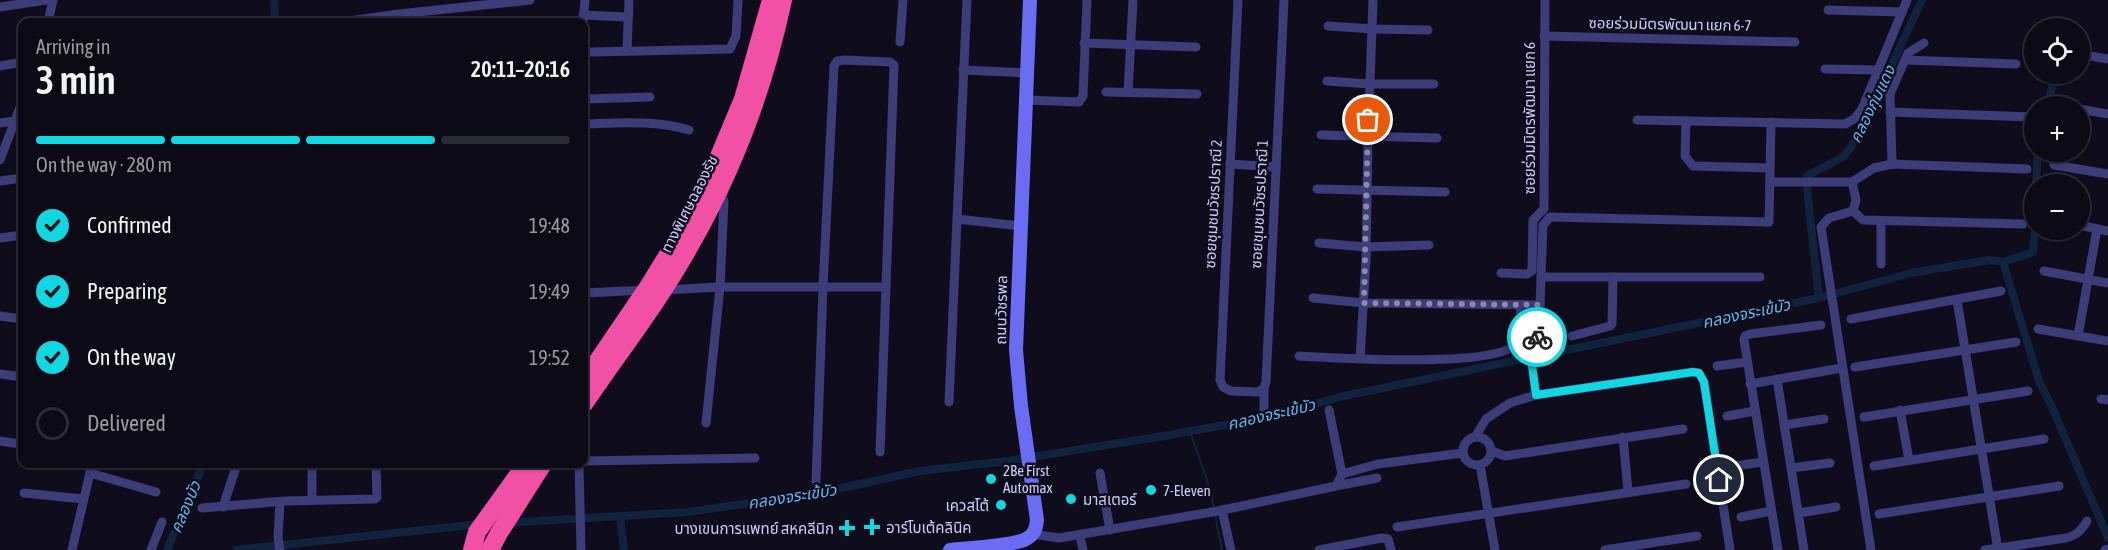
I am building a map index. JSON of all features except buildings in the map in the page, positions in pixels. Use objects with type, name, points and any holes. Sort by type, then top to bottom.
[{"type":"highway","name":"ทางพิเศษฉลองรัช","points":[[588,375],[648,287],[685,226],[710,176],[743,99],[771,0]]},
{"type":"highway","name":"ทางพิเศษฉลองรัช","points":[[588,398],[655,302],[707,214],[756,102],[783,0]]},
{"type":"highway","points":[[462,550],[523,468]]},
{"type":"highway","points":[[490,550],[540,468]]},
{"type":"highway","points":[[472,550],[477,532]]},
{"type":"main road","name":"ถนนวัชรพล","points":[[1030,0],[1017,358],[1026,447],[1038,520],[1032,534]]},
{"type":"main road","points":[[950,550],[1019,542],[1032,534]]},
{"type":"street","points":[[0,7],[46,0]]},
{"type":"street","points":[[49,18],[53,0]]},
{"type":"street","points":[[400,18],[530,0]]},
{"type":"street","points":[[583,18],[585,0]]},
{"type":"street","points":[[627,51],[629,0]]},
{"type":"street","points":[[592,52],[730,49],[736,36],[738,0]]},
{"type":"street","points":[[900,42],[903,0]]},
{"type":"street","points":[[950,402],[967,0]]},
{"type":"street","points":[[1026,100],[1079,102],[1083,96],[1087,0]]},
{"type":"street","points":[[1128,92],[1133,0]]},
{"type":"street","name":"ซอยชุมชนวัชรปราณี 2","points":[[1238,0],[1220,380],[1223,387],[1231,392],[1258,392],[1264,388]]},
{"type":"street","name":"ซอยชุมชนวัชรปราณี 1","points":[[1264,414],[1284,0]]},
{"type":"street","points":[[1360,359],[1364,303],[1373,0]]},
{"type":"street","name":"ซอยร่วมมิตรพัฒนา แยก 6","points":[[1500,273],[1527,274],[1532,271],[1533,220],[1544,209],[1545,0]]},
{"type":"street","points":[[1636,120],[1845,124],[1854,119],[1862,109],[1908,0]]},
{"type":"street","points":[[1828,10],[1902,12]]},
{"type":"street","points":[[588,19],[628,17]]},
{"type":"street","points":[[1328,26],[1428,30]]},
{"type":"street","name":"ซอยร่วมมิตรพัฒนา แยก 6-7","points":[[1544,36],[1795,42]]},
{"type":"street","points":[[1084,42],[1196,47]]},
{"type":"street","points":[[1892,164],[1890,94],[1908,53],[1924,43]]},
{"type":"street","points":[[2090,55],[2108,59]]},
{"type":"street","points":[[816,482],[834,66],[837,61],[844,60],[890,62],[894,65],[880,452]]},
{"type":"street","points":[[1905,60],[2016,64]]},
{"type":"street","points":[[0,66],[18,63]]},
{"type":"street","points":[[1825,69],[1880,70]]},
{"type":"street","points":[[963,70],[1027,73]]},
{"type":"street","points":[[1327,81],[1434,84]]},
{"type":"street","points":[[1106,92],[1197,94]]},
{"type":"street","points":[[588,99],[650,97]]},
{"type":"street","points":[[2090,111],[2108,114]]},
{"type":"street","points":[[1890,112],[2024,117]]},
{"type":"street","points":[[0,123],[18,120]]},
{"type":"street","points":[[0,160],[18,120]]},
{"type":"street","points":[[1686,121],[1685,156],[1693,166],[1770,168]]},
{"type":"street","points":[[1536,395],[1532,365],[1540,305],[1545,220],[1550,217],[1769,222],[1773,182],[1770,168],[1771,122]]},
{"type":"street","points":[[588,124],[652,123],[689,130]]},
{"type":"street","points":[[1321,135],[1437,138]]},
{"type":"street","points":[[1230,164],[1276,167]]},
{"type":"street","points":[[1773,182],[1852,182],[1874,168],[1892,164],[2027,168]]},
{"type":"street","points":[[2054,165],[2108,174]]},
{"type":"street","points":[[0,181],[18,179]]},
{"type":"street","points":[[1852,182],[1856,200],[1853,211]]},
{"type":"street","points":[[1317,189],[1445,192]]},
{"type":"street","points":[[706,423],[720,287],[724,201]]},
{"type":"street","points":[[1853,211],[1863,220],[2023,224]]},
{"type":"street","points":[[1853,211],[1829,218],[1821,227],[1871,550]]},
{"type":"street","points":[[957,219],[1020,226]]},
{"type":"street","points":[[1881,221],[1881,264]]},
{"type":"street","points":[[2090,227],[2108,231]]},
{"type":"street","points":[[2078,336],[2097,229]]},
{"type":"street","points":[[0,238],[18,236]]},
{"type":"street","points":[[1319,243],[1366,247],[1429,245]]},
{"type":"street","points":[[2044,271],[2108,284]]},
{"type":"street","points":[[1572,336],[1612,324],[1612,277]]},
{"type":"street","points":[[1541,278],[1760,277]]},
{"type":"street","points":[[588,293],[720,287],[886,287]]},
{"type":"street","points":[[1851,319],[2001,291]]},
{"type":"street","points":[[1313,298],[1364,303],[1540,305]]},
{"type":"street","points":[[1957,300],[1998,549]]},
{"type":"street","points":[[1299,356],[1360,359],[1481,357],[1509,350],[1517,344],[1521,336],[1520,305]]},
{"type":"street","points":[[0,316],[18,319]]},
{"type":"street","points":[[1778,550],[1750,384],[1745,336],[1821,325]]},
{"type":"street","points":[[2038,329],[2108,341]]},
{"type":"street","points":[[1855,368],[2016,342]]},
{"type":"street","points":[[1718,366],[1747,362]]},
{"type":"street","points":[[1750,384],[1842,368]]},
{"type":"street","points":[[1475,437],[1485,439],[1492,451],[1488,460],[1480,465],[1467,462],[1463,453],[1464,444],[1475,437],[1486,419],[1510,403],[1536,395],[1699,373],[1704,382],[1730,550]]},
{"type":"street","points":[[0,374],[18,376]]},
{"type":"street","points":[[1777,380],[1804,550]]},
{"type":"street","points":[[1864,417],[2028,391]]},
{"type":"street","points":[[1329,410],[1342,474],[1336,486]]},
{"type":"street","points":[[1900,410],[1909,460]]},
{"type":"street","points":[[1727,416],[1755,411]]},
{"type":"street","points":[[1784,425],[1824,419]]},
{"type":"street","points":[[1492,451],[1505,456],[1683,429]]},
{"type":"street","points":[[1623,437],[1628,491]]},
{"type":"street","points":[[1874,466],[2044,440]]},
{"type":"street","points":[[0,441],[18,444]]},
{"type":"street","points":[[1342,474],[1378,464],[1463,453]]},
{"type":"street","points":[[588,461],[755,458]]},
{"type":"street","points":[[1735,466],[1763,462]]},
{"type":"street","points":[[1791,468],[1830,463]]},
{"type":"street","points":[[1480,465],[1494,550]]},
{"type":"street","points":[[72,550],[91,468],[156,492]]},
{"type":"street","points":[[224,507],[236,468]]},
{"type":"street","points":[[312,468],[312,500]]},
{"type":"street","points":[[202,508],[312,500],[375,499],[376,468]]},
{"type":"street","points":[[579,468],[581,550]]},
{"type":"street","points":[[1100,473],[1110,530]]},
{"type":"street","points":[[1032,534],[1059,538],[1080,536],[1377,478]]},
{"type":"street","points":[[1397,527],[1686,484]]},
{"type":"street","points":[[1879,514],[2060,486]]},
{"type":"street","points":[[24,493],[83,499]]},
{"type":"street","points":[[280,502],[278,537],[280,550]]},
{"type":"street","points":[[1798,513],[1836,507]]},
{"type":"street","points":[[1217,511],[1231,550]]},
{"type":"street","points":[[1741,517],[1771,511]]},
{"type":"street","points":[[1985,550],[2075,535],[2082,530],[2087,521]]},
{"type":"street","points":[[151,550],[162,522]]},
{"type":"street","points":[[1080,536],[1083,550]]},
{"type":"street","points":[[1605,550],[1697,536]]},
{"type":"street","points":[[1319,550],[1382,538],[1388,539],[1391,550]]},
{"type":"waterway","name":"คลองบัว","points":[[274,0],[275,18]]},
{"type":"waterway","name":"คลองกุ่มแดง","points":[[1819,298],[1807,176],[1843,157],[1850,149],[1870,112],[1922,0]]},
{"type":"waterway","points":[[2050,96],[2053,84]]},
{"type":"waterway","points":[[2037,162],[2037,174]]},
{"type":"waterway","points":[[2003,262],[2033,252],[2034,240]]},
{"type":"waterway","name":"คลองจระเข้บัว","points":[[505,523],[688,512],[819,493],[920,471],[1007,461],[1164,436],[1263,418],[1344,396],[1819,298],[1911,273],[1989,260],[2003,262],[2039,381],[2108,538]]},
{"type":"waterway","points":[[1190,431],[1210,489],[1214,508]]},
{"type":"waterway","name":"คลองบัว","points":[[167,550],[201,468]]},
{"type":"waterway","points":[[1215,514],[1222,550]]},
{"type":"waterway","points":[[620,516],[624,550]]},
{"type":"waterway","name":"คลองจระเข้บัว","points":[[236,550],[480,524]]},
{"type":"way so far","points":[[1368,120],[1364,303],[1540,305],[1537,337]]},
{"type":"place","name":"2Be First Automax","points":[[991,479]]},
{"type":"place","name":"7-Eleven","points":[[1151,490]]},
{"type":"place","name":"มาสเตอร์","points":[[1071,499]]},
{"type":"place","name":"เควสโต้","points":[[1001,505]]},
{"type":"place","name":"อาร์โบเต้คลินิค","points":[[872,527]]},
{"type":"place","name":"บางเขนการแพทย์ สหคลีนิก","points":[[847,528]]},
{"type":"route","points":[[1537,337],[1532,365],[1536,395],[1699,373],[1704,382],[1719,480]]}]
